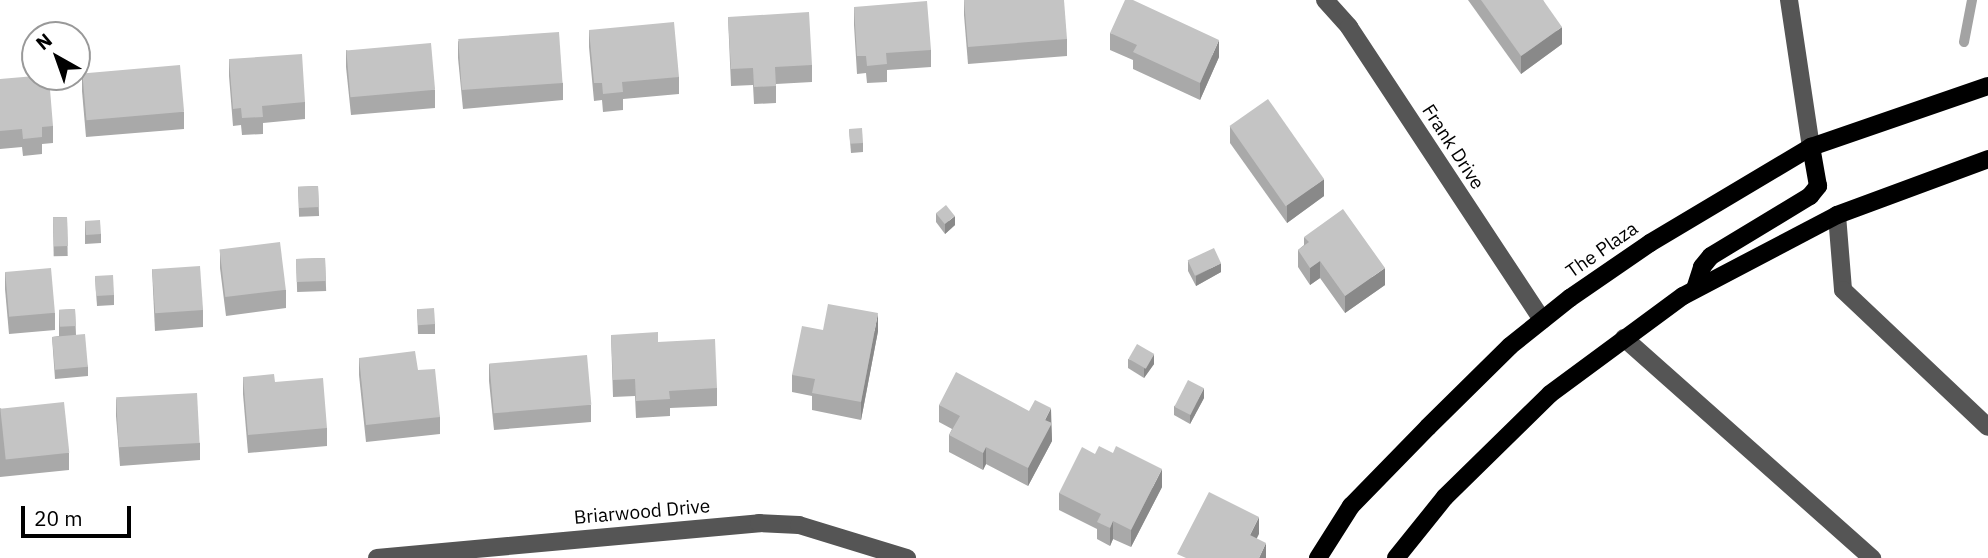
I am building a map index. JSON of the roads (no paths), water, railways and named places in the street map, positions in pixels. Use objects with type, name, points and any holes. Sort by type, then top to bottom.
[{"type":"main road","name":"The Plaza","points":[[1318,558],[1351,506],[1437,418],[1542,320],[1650,243],[1811,147],[1988,86]]},
{"type":"main road","points":[[1695,289],[1702,267],[1711,256],[1810,196],[1818,186],[1811,147]]},
{"type":"main road","points":[[1396,558],[1445,497],[1550,394],[1695,289],[1837,215],[1988,159]]},
{"type":"street","name":"Frank Drive","points":[[1325,0],[1349,27],[1542,320]]},
{"type":"street","points":[[1789,0],[1811,147]]},
{"type":"street","points":[[1837,215],[1843,290],[1988,427]]},
{"type":"street","points":[[1624,338],[1872,558]]},
{"type":"street","name":"Briarwood Drive","points":[[377,558],[759,523],[799,525],[907,558]]},
{"type":"waterway","points":[[1964,42],[1972,0]]}]
